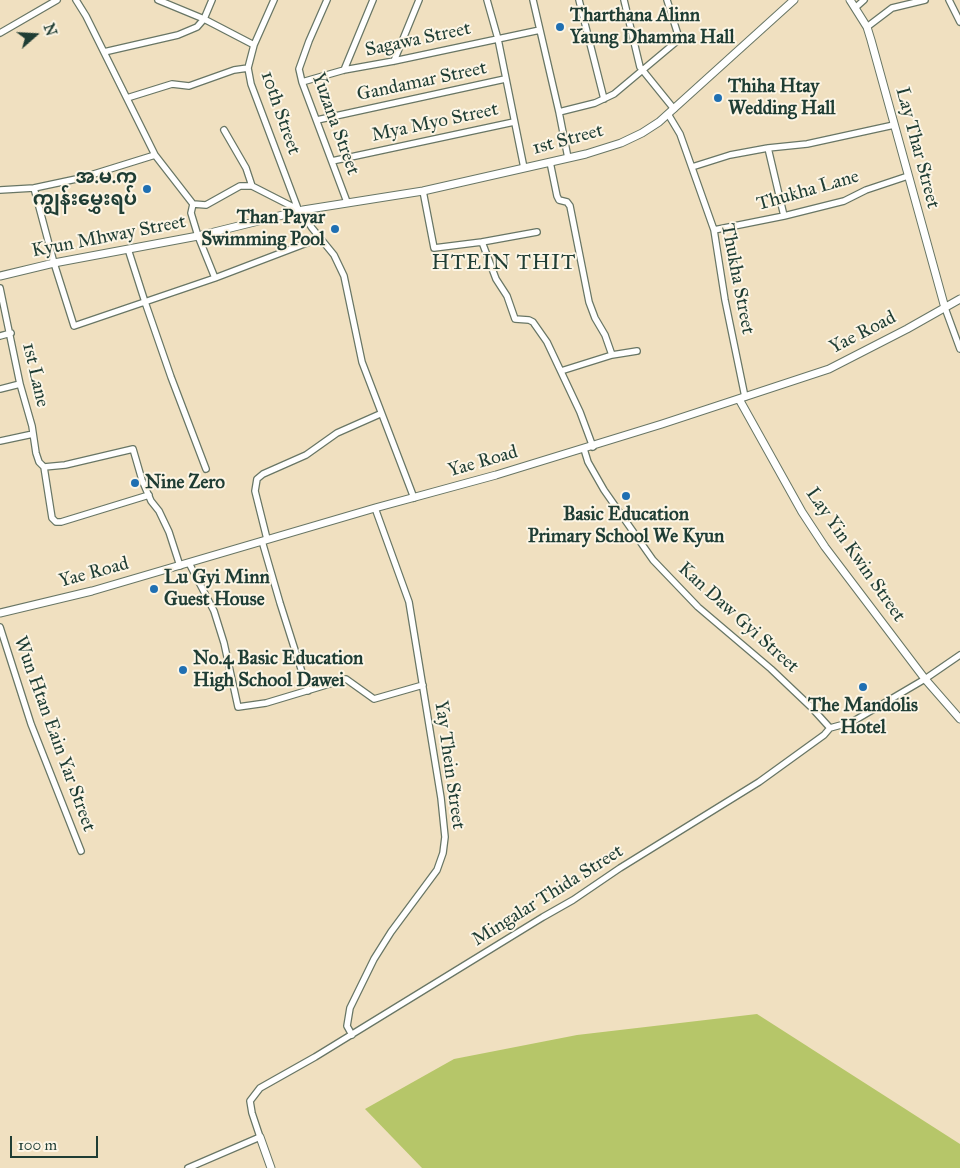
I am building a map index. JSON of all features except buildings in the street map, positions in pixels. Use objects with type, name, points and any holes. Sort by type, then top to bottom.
[{"type":"street","points":[[0,33],[57,0]]},
{"type":"street","points":[[76,0],[155,155],[193,204],[206,205],[240,186],[252,186],[300,210],[334,255],[344,276],[362,362],[380,414],[414,498]]},
{"type":"street","points":[[158,0],[204,19],[254,44]]},
{"type":"street","points":[[104,52],[178,35],[197,28],[204,19],[212,0]]},
{"type":"street","name":"10th Street","points":[[274,0],[254,44],[248,68],[251,84],[300,210]]},
{"type":"street","name":"Yuzana Street","points":[[328,0],[299,69],[302,82],[347,202]]},
{"type":"street","points":[[344,70],[373,0]]},
{"type":"street","points":[[394,61],[419,0]]},
{"type":"street","points":[[488,0],[498,39],[524,168]]},
{"type":"street","points":[[533,0],[560,112],[568,158]]},
{"type":"street","points":[[579,0],[604,99]]},
{"type":"street","points":[[624,0],[636,56],[642,71]]},
{"type":"street","points":[[560,112],[595,103],[614,94],[671,48],[679,38],[667,0]]},
{"type":"street","name":"1st Street","points":[[300,210],[423,191],[586,154],[635,137],[653,126],[671,111],[792,0]]},
{"type":"street","name":"Lay Thar Street","points":[[850,0],[867,27],[945,308]]},
{"type":"street","points":[[855,8],[864,0]]},
{"type":"street","points":[[867,27],[892,8],[925,0]]},
{"type":"street","points":[[949,0],[960,22]]},
{"type":"street","name":"Sagawa Street","points":[[302,82],[344,70],[540,30]]},
{"type":"street","points":[[127,98],[172,84],[190,86],[238,69],[248,68]]},
{"type":"street","name":"Thukha Street","points":[[642,71],[671,111],[714,230],[742,398]]},
{"type":"street","name":"Gandamar Street","points":[[317,120],[505,79]]},
{"type":"street","name":"Mya Myo Street","points":[[332,160],[514,122]]},
{"type":"street","points":[[692,167],[768,148],[807,144],[894,125]]},
{"type":"street","points":[[224,130],[246,168],[252,186]]},
{"type":"street","points":[[768,148],[784,216]]},
{"type":"street","points":[[0,190],[34,188],[81,178],[155,155]]},
{"type":"street","points":[[550,162],[557,196],[559,200],[567,202],[570,206],[589,302],[612,355]]},
{"type":"street","name":"Thukha Lane","points":[[714,230],[784,216],[844,201],[866,190],[908,176]]},
{"type":"street","points":[[34,188],[74,326],[215,278],[320,238]]},
{"type":"street","points":[[423,191],[434,248],[537,232]]},
{"type":"street","points":[[193,204],[191,213],[215,278]]},
{"type":"street","name":"Kyun Mhway Street","points":[[0,276],[54,262],[198,236],[300,210]]},
{"type":"street","points":[[482,242],[496,279],[507,296],[515,319],[529,320],[536,325],[561,371],[580,412],[592,447]]},
{"type":"street","points":[[128,249],[171,378],[206,469]]},
{"type":"street","name":"1st Lane","points":[[0,288],[36,453],[39,462],[44,467],[52,518],[56,522],[61,522],[149,495]]},
{"type":"street","name":"Yae Road","points":[[0,613],[92,591],[592,447],[742,398],[829,369],[960,299]]},
{"type":"street","points":[[945,308],[960,349]]},
{"type":"street","points":[[0,336],[11,333]]},
{"type":"street","points":[[561,371],[612,355],[637,351]]},
{"type":"street","points":[[0,389],[20,384]]},
{"type":"street","name":"Lay Yin Kwin Street","points":[[742,398],[802,512],[825,547],[925,679],[960,719]]},
{"type":"street","points":[[308,691],[280,603],[264,540],[255,491],[257,479],[263,474],[306,455],[337,433],[380,414]]},
{"type":"street","points":[[0,441],[33,434]]},
{"type":"street","points":[[44,467],[65,465],[105,454],[133,449],[142,480],[169,532],[180,566]]},
{"type":"street","name":"Kan Daw Gyi Street","points":[[584,449],[588,462],[604,490],[654,560],[698,608],[771,669],[812,707],[830,728]]},
{"type":"street","name":"Yay Thein Street","points":[[352,1035],[347,1026],[350,1008],[374,959],[391,932],[437,870],[443,853],[445,837],[441,798],[409,602],[375,508]]},
{"type":"street","points":[[189,563],[214,611],[224,643],[238,707],[266,703],[346,680],[374,699],[423,685]]},
{"type":"street","name":"Wun Htan Eain Yar Street","points":[[0,627],[31,724],[81,851]]},
{"type":"street","name":"Mingalar Thida Street","points":[[260,1137],[250,1100],[260,1088],[352,1035],[543,916],[573,900],[620,868],[758,782],[824,735],[830,728],[852,722],[925,679],[960,655]]},
{"type":"street","points":[[188,1168],[260,1137],[271,1168]]},
{"type":"green space","points":[[757,1014],[960,1144],[960,1168],[422,1168],[365,1109],[454,1059],[577,1035]]},
{"type":"place","name":"Tharthana Alinn Yaung Dhamma Hall","points":[[560,27]]},
{"type":"place","name":"Thiha Htay Wedding Hall","points":[[718,98]]},
{"type":"place","name":"အ.မ.က ကျွန်းမွှေးရပ်","points":[[147,189]]},
{"type":"place","name":"Than Payar Swimming Pool","points":[[335,229]]},
{"type":"place","name":"Nine Zero","points":[[135,483]]},
{"type":"place","name":"Basic Education Primary School We Kyun","points":[[626,496]]},
{"type":"place","name":"Lu Gyi Minn Guest House","points":[[154,589]]},
{"type":"place","name":"No.4 Basic Education High School Dawei","points":[[183,670]]},
{"type":"place","name":"The Mandolis Hotel","points":[[863,687]]},
{"type":"district","name":"HTEIN THIT","points":[[504,264]]}]
